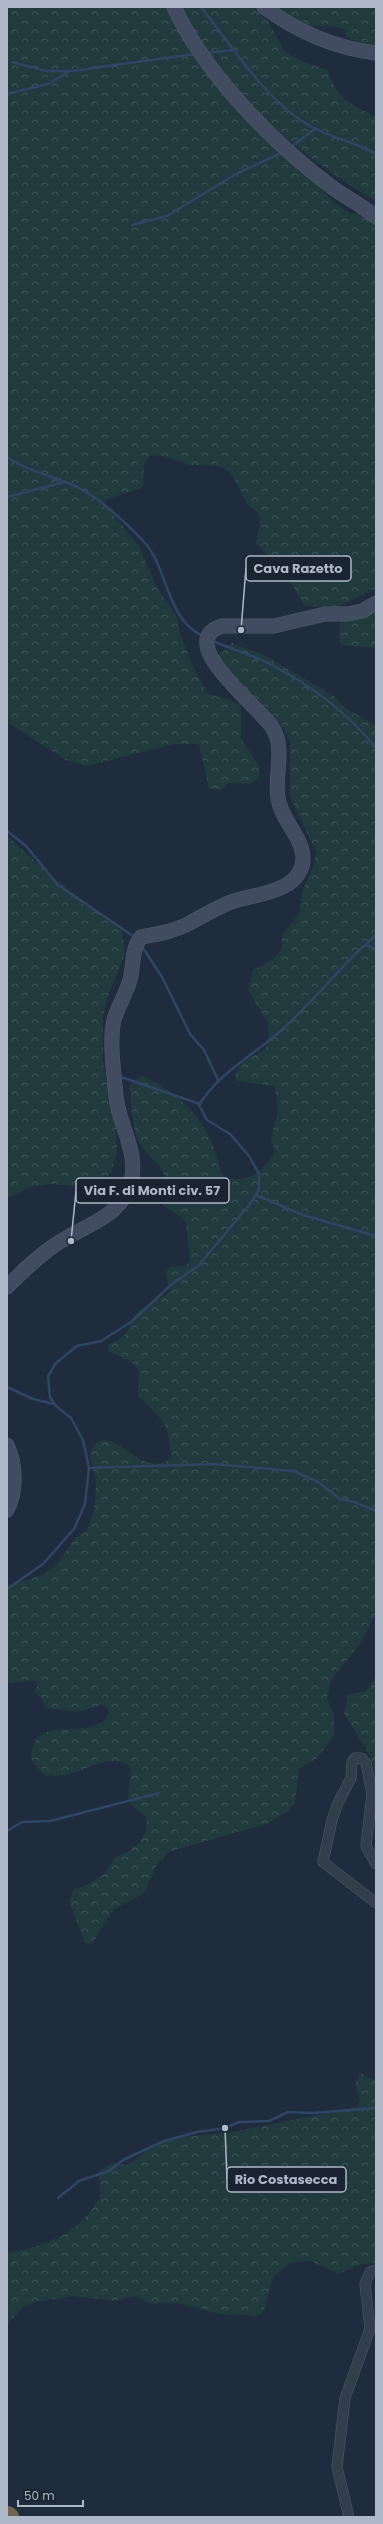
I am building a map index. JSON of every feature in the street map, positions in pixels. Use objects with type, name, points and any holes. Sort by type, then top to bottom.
[{"type":"street","points":[[174,7],[189,37],[212,72],[271,134],[333,188],[376,217]]},
{"type":"street","points":[[264,7],[289,26],[333,45],[376,53]]},
{"type":"street","points":[[7,1287],[55,1244],[112,1212],[128,1192],[133,1175],[134,1159],[127,1131],[118,1113],[113,1032],[114,1020],[130,980],[136,944],[141,937],[169,932],[190,923],[211,910],[280,888],[296,878],[301,870],[303,850],[278,800],[279,752],[272,727],[219,670],[206,648],[206,641],[209,634],[214,628],[222,626],[274,626],[325,614],[348,614],[362,611],[376,603]]},
{"type":"street","points":[[7,1445],[13,1458],[14,1479],[7,1510]]},
{"type":"street","points":[[376,1864],[366,1846],[372,1794],[366,1763],[361,1758],[355,1758],[352,1762],[351,1778],[338,1803],[332,1820],[322,1862],[376,1903]]},
{"type":"street","points":[[349,2517],[337,2467],[345,2398],[370,2329],[365,2284],[370,2272],[376,2270]]},
{"type":"green space","points":[[7,7],[170,7],[183,34],[333,202],[352,214],[364,212],[376,222],[376,588],[338,607],[305,606],[288,578],[256,543],[260,524],[259,515],[246,502],[233,476],[221,467],[196,466],[167,457],[156,455],[150,456],[144,465],[143,487],[112,497],[103,503],[139,546],[157,588],[176,615],[181,637],[197,675],[208,694],[230,700],[241,706],[241,739],[260,767],[259,778],[250,784],[228,783],[220,790],[209,788],[199,744],[173,744],[88,766],[66,760],[7,722]]},
{"type":"green space","points":[[179,7],[253,7],[268,21],[285,52],[306,63],[328,70],[339,94],[352,104],[376,117],[376,201],[328,170],[305,153],[262,116],[242,96],[205,52],[194,36]]},
{"type":"green space","points":[[273,7],[376,7],[376,44],[363,44],[346,37],[346,30],[342,28],[316,26],[300,22]]},
{"type":"green space","points":[[376,611],[376,648],[341,645],[339,640],[340,620],[366,617]]},
{"type":"green space","points":[[232,643],[264,655],[334,696],[343,706],[376,726],[376,1614],[359,1645],[331,1680],[327,1699],[334,1714],[334,1736],[317,1758],[299,1769],[295,1803],[287,1812],[266,1824],[168,1852],[156,1866],[146,1890],[141,1895],[114,1909],[92,1944],[85,1943],[69,1901],[74,1889],[88,1885],[105,1873],[115,1857],[129,1851],[139,1843],[146,1831],[147,1818],[130,1803],[128,1796],[131,1770],[130,1766],[122,1762],[106,1762],[65,1775],[46,1776],[33,1761],[31,1754],[37,1739],[46,1733],[57,1730],[92,1727],[102,1722],[109,1713],[108,1708],[103,1705],[77,1712],[46,1708],[41,1698],[33,1692],[37,1687],[36,1681],[10,1683],[7,1680],[7,1586],[32,1579],[50,1570],[58,1563],[75,1539],[86,1530],[93,1514],[95,1502],[96,1480],[90,1458],[93,1448],[97,1443],[105,1440],[113,1442],[150,1463],[161,1463],[171,1458],[169,1436],[163,1422],[138,1396],[139,1370],[131,1362],[108,1351],[108,1345],[123,1337],[138,1312],[145,1306],[170,1292],[166,1273],[169,1267],[185,1266],[190,1262],[186,1223],[183,1218],[162,1205],[165,1191],[164,1173],[145,1150],[136,1136],[132,1113],[130,1085],[141,1076],[171,1092],[189,1108],[209,1136],[223,1177],[240,1179],[254,1174],[266,1165],[275,1151],[271,1138],[278,1112],[275,1086],[236,1081],[235,1075],[239,1067],[244,1062],[265,1049],[269,1044],[268,1023],[248,990],[253,970],[273,959],[282,949],[282,935],[299,914],[302,891],[314,865],[316,852],[290,796],[290,741],[281,725],[222,665],[218,656]]},
{"type":"green space","points":[[7,836],[56,880],[122,931],[125,954],[108,995],[103,1017],[103,1062],[116,1129],[117,1152],[111,1173],[95,1188],[52,1184],[30,1187],[7,1198]]},
{"type":"green space","points":[[376,1676],[376,1776],[370,1755],[344,1714],[348,1695],[367,1690]]},
{"type":"green space","points":[[360,2073],[376,2081],[376,2263],[361,2264],[338,2274],[311,2261],[293,2262],[277,2273],[273,2278],[264,2309],[261,2314],[256,2316],[220,2314],[178,2303],[151,2304],[134,2296],[115,2301],[73,2296],[35,2302],[24,2306],[7,2324],[7,2253],[48,2242],[72,2229],[92,2210],[100,2197],[99,2171],[112,2163],[127,2165],[158,2143],[171,2138],[233,2132],[357,2107],[360,2101],[355,2084]]},
{"type":"waterway","points":[[201,7],[251,73],[280,104],[296,117],[312,127],[376,154]]},
{"type":"waterway","points":[[206,53],[235,50]]},
{"type":"waterway","points":[[12,62],[46,71],[72,71],[195,54]]},
{"type":"waterway","points":[[7,94],[48,84],[70,71]]},
{"type":"waterway","points":[[291,147],[315,129]]},
{"type":"waterway","points":[[132,225],[167,216],[236,174],[283,152]]},
{"type":"waterway","points":[[7,457],[25,467],[75,486],[85,491],[109,508],[145,543],[158,565],[168,592],[181,617],[190,627],[201,635]]},
{"type":"waterway","points":[[7,497],[65,482]]},
{"type":"waterway","points":[[213,641],[261,660],[298,680],[353,722],[376,748]]},
{"type":"waterway","points":[[7,831],[26,846],[58,885],[136,938]]},
{"type":"waterway","points":[[7,1589],[43,1564],[74,1529],[85,1504],[89,1468],[83,1440],[71,1418],[56,1406],[50,1397],[48,1376],[56,1363],[77,1346],[101,1341],[131,1322],[172,1284],[198,1266],[250,1204],[259,1189],[259,1174],[249,1156],[230,1134],[207,1120],[199,1105],[215,1084],[290,1022],[350,959],[376,935]]},
{"type":"waterway","points":[[141,945],[162,977],[190,1034],[204,1050],[218,1080]]},
{"type":"waterway","points":[[365,945],[376,949]]},
{"type":"waterway","points":[[118,1076],[200,1104]]},
{"type":"waterway","points":[[256,1195],[303,1215],[376,1236]]},
{"type":"waterway","points":[[7,1387],[33,1399],[54,1404]]},
{"type":"waterway","points":[[89,1468],[213,1464],[294,1471],[318,1482],[340,1499],[354,1502],[376,1511]]},
{"type":"waterway","points":[[7,1831],[22,1822],[50,1821],[159,1793]]},
{"type":"waterway","points":[[58,2198],[79,2181],[109,2171],[123,2160],[164,2141],[197,2132],[225,2128],[239,2122],[269,2121],[288,2112],[312,2113],[376,2108]]},
{"type":"place","name":"Cava Razetto","points":[[241,630]]},
{"type":"place","name":"Via F. di Monti civ. 57","points":[[71,1241]]},
{"type":"place","name":"Rio Costasecca","points":[[225,2128]]}]
